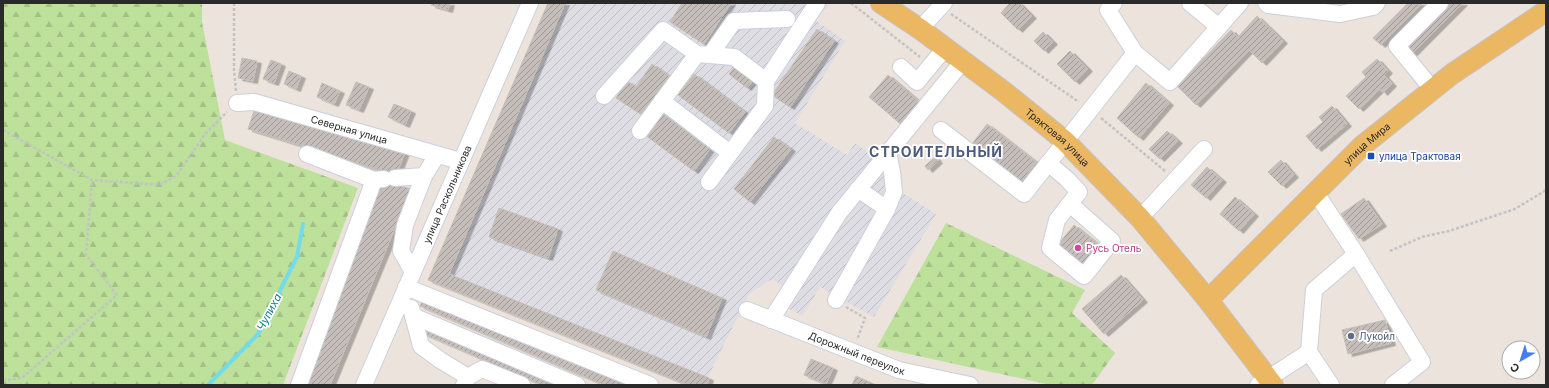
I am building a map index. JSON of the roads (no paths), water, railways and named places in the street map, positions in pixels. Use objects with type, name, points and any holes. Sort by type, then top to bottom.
[{"type":"main road","name":"Трактовая улица","points":[[881,3],[946,48],[1065,141],[1140,218],[1208,300],[1267,383]]},
{"type":"main road","name":"улица Мира","points":[[1208,300],[1362,146],[1452,74],[1546,11]]},
{"type":"street","name":"улица Раскольникова","points":[[364,385],[460,161],[530,3]]},
{"type":"street","points":[[709,182],[764,106],[766,81],[817,3]]},
{"type":"street","points":[[1114,3],[1108,10],[1135,53],[1170,82],[1240,3]]},
{"type":"street","points":[[1190,3],[1219,27]]},
{"type":"street","points":[[1266,3],[1340,14],[1373,7],[1378,3]]},
{"type":"street","points":[[1433,90],[1397,46],[1440,3]]},
{"type":"street","points":[[920,29],[942,5]]},
{"type":"street","points":[[640,131],[662,102],[734,21],[787,19]]},
{"type":"street","points":[[604,96],[663,30],[704,54],[734,57],[766,81]]},
{"type":"street","points":[[901,67],[917,82],[946,48]]},
{"type":"street","points":[[941,130],[1024,194],[1135,53]]},
{"type":"street","points":[[771,320],[839,212],[963,61]]},
{"type":"street","name":"Северная улица","points":[[236,103],[254,102],[460,161]]},
{"type":"street","points":[[662,102],[730,153]]},
{"type":"street","points":[[1140,218],[1204,149]]},
{"type":"street","points":[[836,300],[888,209],[894,192],[888,152]]},
{"type":"street","points":[[307,154],[384,179],[424,176]]},
{"type":"street","points":[[413,272],[401,251],[405,224],[424,176],[437,155]]},
{"type":"street","points":[[1048,163],[1067,179],[1079,192],[1070,204]]},
{"type":"street","points":[[299,385],[384,179]]},
{"type":"street","points":[[858,189],[888,209]]},
{"type":"street","points":[[1316,193],[1356,254],[1422,362],[1393,385]]},
{"type":"street","points":[[1331,385],[1309,352],[1314,290],[1356,254]]},
{"type":"street","points":[[406,287],[412,316],[421,346],[466,381],[482,369],[522,385]]},
{"type":"street","points":[[406,287],[650,385]]},
{"type":"street","name":"Дорожный переулок","points":[[747,310],[899,370],[970,385]]},
{"type":"street","points":[[412,316],[577,385]]},
{"type":"street","points":[[1267,383],[1309,352]]},
{"type":"waterway","name":"Чупиха","points":[[208,385],[258,334],[297,257],[303,224]]},
{"type":"place","name":"улица Трактовая","points":[[1371,156]]},
{"type":"place","name":"Русь Отель","points":[[1078,248]]},
{"type":"place","name":"Лукойл","points":[[1351,336]]},
{"type":"district","name":"СТРОИТЕЛЬНЫЙ","points":[[936,151]]}]
